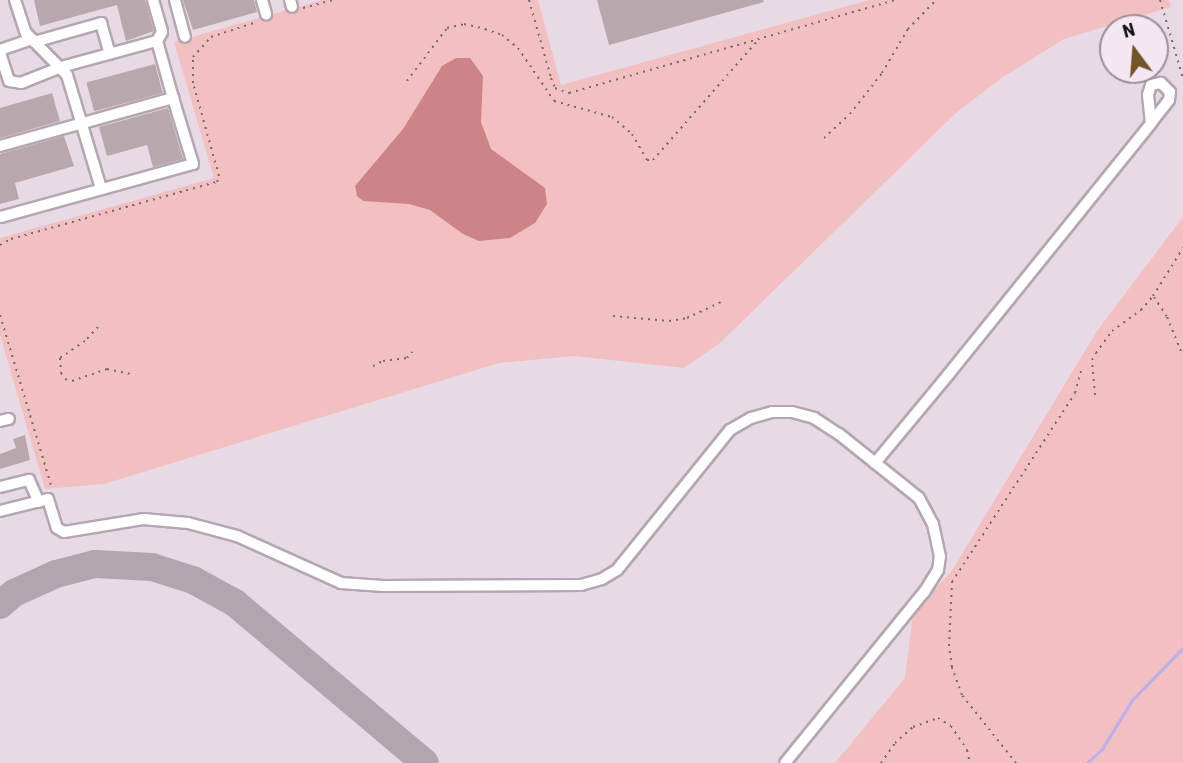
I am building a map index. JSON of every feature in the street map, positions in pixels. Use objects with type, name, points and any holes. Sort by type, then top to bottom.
[{"type":"street","points":[[15,0],[22,25],[33,41],[67,75],[101,188]]},
{"type":"street","points":[[0,217],[193,164],[157,41],[162,32],[153,0]]},
{"type":"street","points":[[175,0],[185,37]]},
{"type":"street","points":[[262,0],[266,14]]},
{"type":"street","points":[[110,54],[101,23],[0,51],[9,81],[21,83],[61,67],[110,54],[157,41]]},
{"type":"street","points":[[0,146],[173,98]]},
{"type":"street","points":[[875,463],[1151,123]]},
{"type":"street","points":[[0,487],[29,480],[57,528],[64,532],[143,519],[188,523],[237,536],[341,583],[561,587],[603,579],[617,570],[730,430],[751,418],[772,412],[792,412],[814,418],[919,498],[933,524],[940,556],[938,570],[924,592],[785,763]]},
{"type":"street","points":[[0,511],[43,500]]},
{"type":"path","points":[[529,0],[551,78],[561,92],[580,90],[896,0]]},
{"type":"path","points":[[824,138],[850,114],[882,73],[908,29],[936,0]]},
{"type":"path","points":[[1160,0],[1183,78]]},
{"type":"path","points":[[407,81],[447,28],[464,24],[485,29],[502,35],[518,48],[554,100],[612,117],[632,134],[647,160],[653,160],[759,39]]},
{"type":"path","points":[[1094,395],[1092,360],[1096,353],[1112,331],[1153,296],[1183,248]]},
{"type":"path","points":[[1153,296],[1167,317],[1183,356]]},
{"type":"path","points":[[612,316],[668,321],[687,318],[722,302]]},
{"type":"path","points":[[0,315],[52,487],[43,500]]},
{"type":"path","points":[[98,327],[85,341],[60,358],[61,373],[65,379],[72,381],[107,369],[130,374]]},
{"type":"path","points":[[373,366],[383,361],[407,358],[412,352]]},
{"type":"path","points":[[1016,763],[962,695],[951,667],[948,646],[952,582],[1075,393],[1083,367]]},
{"type":"path","points":[[881,763],[895,743],[913,727],[938,718],[951,726],[967,750],[970,763]]},
{"type":"shaded area","points":[[322,0],[538,0],[561,85],[869,0],[1169,0],[1171,7],[1148,14],[1099,14],[1099,29],[1064,39],[1003,77],[957,112],[720,343],[684,368],[574,356],[499,363],[104,484],[45,489],[0,335],[0,238],[214,178],[174,42]]},
{"type":"shaded area","points":[[456,58],[470,58],[483,76],[481,122],[491,149],[545,188],[547,204],[535,223],[510,238],[479,241],[463,234],[430,210],[409,204],[363,201],[357,196],[355,186],[403,129],[442,66]]},
{"type":"shaded area","points":[[1183,217],[1183,763],[835,763],[905,678],[913,613],[951,572],[1097,331]]},
{"type":"building","points":[[34,0],[145,0],[154,31],[126,41],[117,5],[40,26]]},
{"type":"building","points":[[183,0],[254,0],[257,12],[193,30]]},
{"type":"building","points":[[597,0],[763,0],[764,2],[609,45]]},
{"type":"building","points":[[155,64],[163,93],[94,111],[86,82]]},
{"type":"building","points":[[52,93],[60,121],[0,138],[0,108]]},
{"type":"building","points":[[168,108],[183,159],[153,167],[147,145],[107,156],[99,127]]},
{"type":"building","points":[[64,136],[74,166],[15,183],[19,199],[0,204],[0,154]]},
{"type":"building","points":[[25,435],[30,460],[0,469],[0,454],[16,448],[13,439]]},
{"type":"waterway","points":[[1087,763],[1102,749],[1132,700],[1183,648]]},
{"type":"taxiway","points":[[0,605],[14,593],[56,574],[95,564],[152,567],[193,580],[235,603],[425,763]]}]
